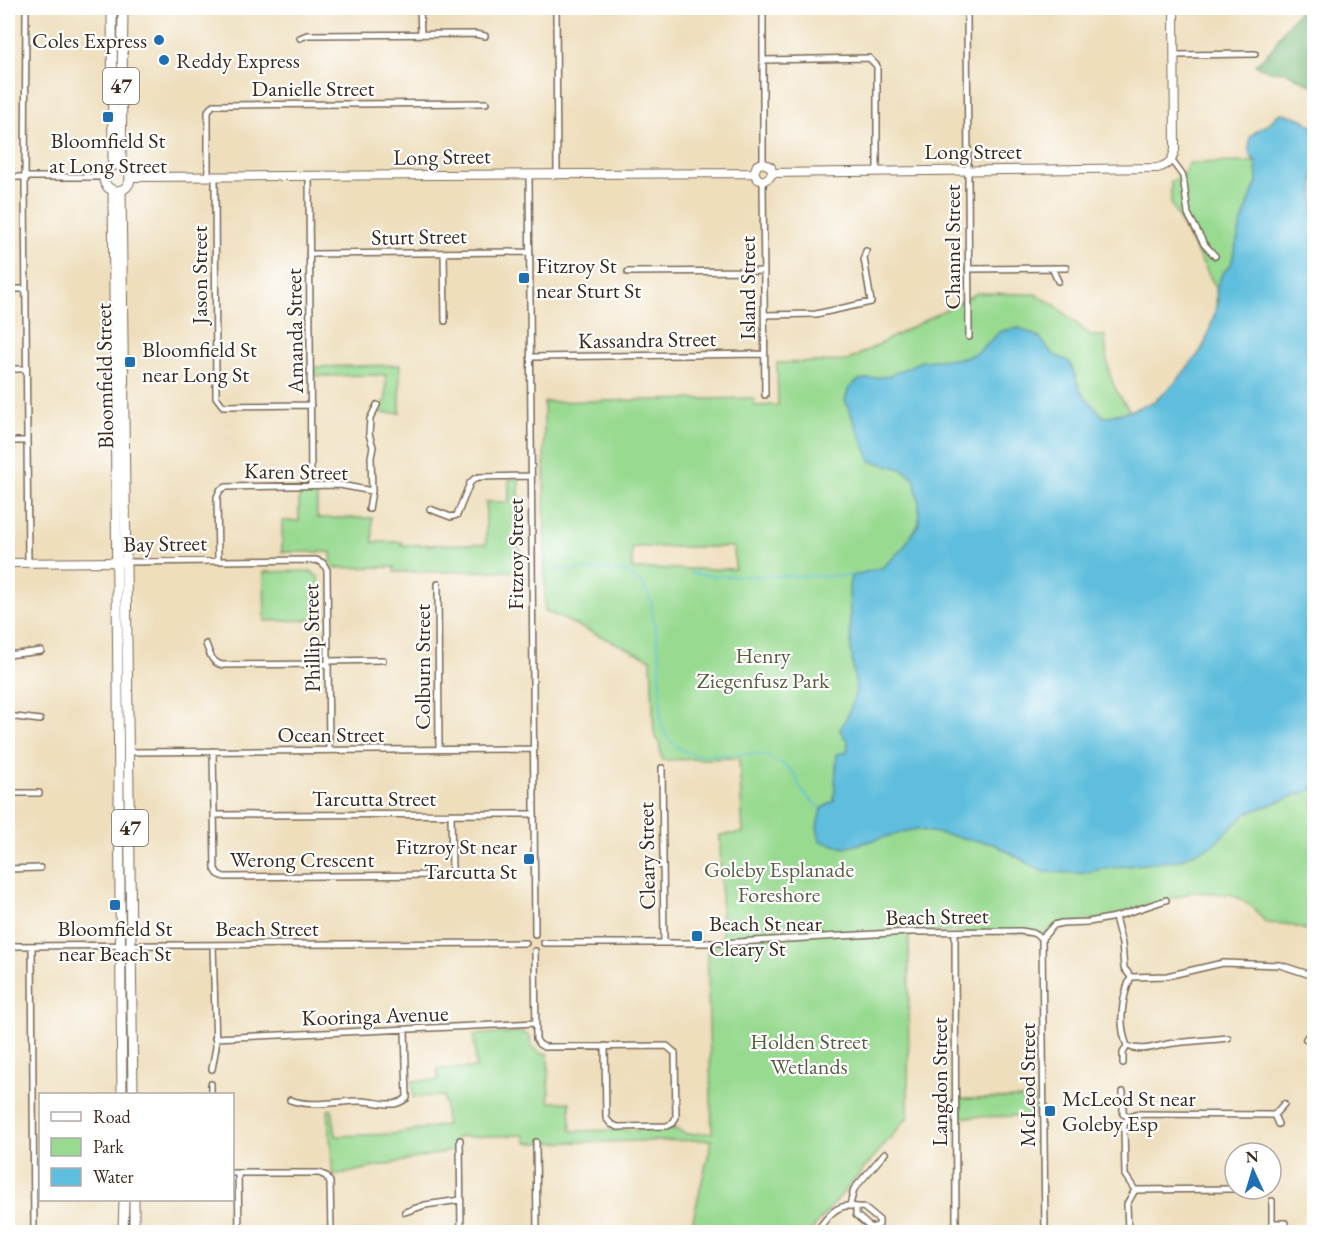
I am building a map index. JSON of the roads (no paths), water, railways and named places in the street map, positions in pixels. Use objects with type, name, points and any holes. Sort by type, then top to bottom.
[{"type":"highway","name":"47","points":[[112,8],[117,165]]},
{"type":"highway","name":"47","points":[[117,165],[123,8]]},
{"type":"highway","points":[[117,165],[127,170],[130,177],[128,185],[117,190],[106,185],[103,177],[106,169],[117,165]]},
{"type":"highway","name":"Bloomfield Street","points":[[117,190],[121,562]]},
{"type":"highway","name":"47","points":[[121,562],[129,752],[133,1093]]},
{"type":"highway","name":"47","points":[[121,562],[122,1093]]},
{"type":"highway","points":[[123,1233],[124,1201]]},
{"type":"highway","points":[[134,1201],[134,1233]]},
{"type":"street","points":[[26,8],[28,563]]},
{"type":"street","points":[[420,8],[420,34]]},
{"type":"street","points":[[556,8],[557,173]]},
{"type":"street","points":[[763,8],[763,163]]},
{"type":"street","points":[[1174,8],[1175,150],[1172,161],[1183,176],[1188,214],[1204,244],[1215,256]]},
{"type":"street","name":"Channel Street","points":[[967,13],[969,337]]},
{"type":"street","points":[[300,38],[307,35],[475,34],[485,36]]},
{"type":"street","points":[[1174,54],[1255,54]]},
{"type":"street","points":[[763,60],[869,58],[876,66],[877,170]]},
{"type":"street","name":"Danielle Street","points":[[211,176],[208,111],[213,105],[486,103]]},
{"type":"street","name":"Long Street","points":[[772,173],[1157,168],[1166,166],[1172,161]]},
{"type":"street","points":[[763,163],[771,167],[772,173],[768,179],[763,181],[758,179],[754,173],[757,165],[763,163]]},
{"type":"street","name":"Long Street","points":[[130,177],[754,173]]},
{"type":"street","name":"Fitzroy Street","points":[[529,174],[535,934]]},
{"type":"street","name":"Jason Street","points":[[211,176],[216,397],[223,406],[311,405]]},
{"type":"street","name":"Amanda Street","points":[[309,176],[311,486]]},
{"type":"street","points":[[8,177],[103,177]]},
{"type":"street","name":"Island Street","points":[[763,181],[765,395]]},
{"type":"street","points":[[764,315],[816,314],[871,302],[864,258],[866,251]]},
{"type":"street","name":"Sturt Street","points":[[309,254],[530,252]]},
{"type":"street","points":[[444,253],[445,321]]},
{"type":"street","points":[[1052,268],[1058,281]]},
{"type":"street","points":[[968,269],[1066,268]]},
{"type":"street","points":[[628,272],[764,271]]},
{"type":"street","points":[[8,289],[26,289]]},
{"type":"street","name":"Kassandra Street","points":[[530,357],[764,354]]},
{"type":"street","points":[[8,369],[26,369]]},
{"type":"street","points":[[369,509],[372,491],[373,447],[369,434],[370,419],[377,405]]},
{"type":"street","points":[[8,441],[27,441]]},
{"type":"street","points":[[430,509],[451,517],[458,515],[470,483],[479,477],[531,476]]},
{"type":"street","name":"Karen Street","points":[[218,561],[217,497],[220,490],[225,487],[340,485],[372,491]]},
{"type":"street","name":"Bay Street","points":[[8,563],[316,560],[323,563]]},
{"type":"street","name":"Phillip Street","points":[[323,563],[327,570],[329,750]]},
{"type":"street","name":"Colburn Street","points":[[438,584],[439,750]]},
{"type":"street","points":[[206,644],[211,658],[215,663],[222,665],[383,660]]},
{"type":"street","points":[[8,655],[41,651]]},
{"type":"street","points":[[8,716],[40,720]]},
{"type":"street","name":"Ocean Street","points":[[129,752],[533,749]]},
{"type":"street","name":"Werong Crescent","points":[[213,751],[215,869],[224,877],[442,875],[449,873],[452,868],[451,814]]},
{"type":"street","name":"Cleary Street","points":[[662,768],[664,943]]},
{"type":"street","points":[[8,793],[39,793]]},
{"type":"street","name":"Tarcutta Street","points":[[214,816],[534,814]]},
{"type":"street","points":[[8,869],[40,868]]},
{"type":"street","points":[[1042,938],[1054,926],[1062,923],[1089,922],[1114,917],[1166,900]]},
{"type":"street","points":[[1114,917],[1122,944],[1124,968],[1131,977]]},
{"type":"street","name":"Beach Street","points":[[544,943],[722,943],[909,932],[1021,931],[1033,933],[1042,938]]},
{"type":"street","name":"Langdon Street","points":[[955,932],[956,1233]]},
{"type":"street","points":[[535,934],[541,936],[544,943],[541,949],[535,951],[529,949],[526,943],[528,936],[535,934]]},
{"type":"street","name":"McLeod Street","points":[[1042,938],[1044,1233]]},
{"type":"street","name":"Beach Street","points":[[8,946],[526,943]]},
{"type":"street","points":[[212,1069],[216,1047],[213,945]]},
{"type":"street","points":[[32,946],[34,1233]]},
{"type":"street","points":[[535,951],[536,1039],[538,1044],[544,1047],[605,1046],[667,1046],[671,1048],[675,1053],[676,1117],[673,1123],[667,1126],[618,1127],[611,1124],[606,1118],[605,1046]]},
{"type":"street","points":[[1131,977],[1167,976],[1223,963],[1280,965],[1314,976]]},
{"type":"street","points":[[1131,977],[1123,993],[1123,1036],[1127,1046],[1136,1050],[1154,1049],[1171,1043],[1228,1038]]},
{"type":"street","name":"Kooringa Avenue","points":[[215,1038],[536,1023]]},
{"type":"street","points":[[1306,1039],[1314,1026]]},
{"type":"street","points":[[290,1100],[309,1104],[362,1101],[390,1104],[407,1098],[405,1030]]},
{"type":"street","points":[[1123,1063],[1123,1053],[1127,1046]]},
{"type":"street","points":[[211,1084],[211,1093]]},
{"type":"street","points":[[1123,1092],[1123,1114],[1129,1117]]},
{"type":"street","points":[[1275,1115],[1284,1104]]},
{"type":"street","points":[[1135,1190],[1125,1175],[1124,1125],[1129,1117],[1138,1114],[1275,1115]]},
{"type":"street","points":[[1275,1115],[1278,1124]]},
{"type":"street","points":[[460,1140],[461,1233]]},
{"type":"street","points":[[536,1142],[537,1233]]},
{"type":"street","points":[[816,1233],[837,1208],[853,1207],[863,1207],[879,1220],[879,1225],[871,1228],[856,1215],[853,1207],[854,1189],[885,1153]]},
{"type":"street","points":[[239,1233],[235,1173],[319,1173],[326,1176],[330,1182],[331,1233]]},
{"type":"street","points":[[1135,1190],[1223,1189]]},
{"type":"street","points":[[1128,1233],[1127,1204],[1135,1190]]},
{"type":"street","points":[[405,1212],[425,1205],[460,1200]]},
{"type":"street","points":[[1272,1201],[1272,1233]]},
{"type":"street","points":[[1272,1223],[1284,1223]]},
{"type":"water","points":[[1282,113],[1300,118],[1314,127],[1314,789],[1247,813],[1213,845],[1179,860],[1083,873],[1044,872],[994,844],[915,829],[845,848],[820,841],[817,827],[821,809],[834,801],[837,754],[847,752],[848,742],[840,730],[849,713],[856,690],[851,651],[849,586],[851,576],[883,567],[903,548],[919,524],[919,502],[914,478],[902,469],[871,461],[845,400],[849,388],[859,380],[889,376],[921,361],[964,358],[978,352],[1001,331],[1019,328],[1039,337],[1053,354],[1070,362],[1081,392],[1104,417],[1130,411],[1155,401],[1176,382],[1204,347],[1218,303],[1216,288],[1222,274],[1231,264],[1241,225],[1257,181],[1256,162],[1249,153],[1250,137]]},
{"type":"waterway","points":[[554,570],[610,570],[627,573],[643,585],[651,601],[660,659],[661,724],[670,741],[683,750],[697,755],[763,755],[778,761],[795,774],[801,789],[821,809]]},
{"type":"waterway","points":[[690,573],[714,576],[851,576]]},
{"type":"place","name":"Coles Express","points":[[159,40]]},
{"type":"place","name":"Reddy Express","points":[[164,60]]},
{"type":"place","name":"Bloomfield St at Long Street","points":[[108,117]]},
{"type":"place","name":"Fitzroy St near Sturt St","points":[[524,278]]},
{"type":"place","name":"Bloomfield St near Long St","points":[[130,362]]},
{"type":"place","name":"Fitzroy St near Tarcutta St","points":[[529,859]]},
{"type":"place","name":"Bloomfield St near Beach St","points":[[115,905]]},
{"type":"place","name":"Beach St near Cleary St","points":[[697,936]]},
{"type":"place","name":"McLeod St near Goleby Esp","points":[[1050,1111]]},
{"type":"park label","name":"Henry Ziegenfusz Park","points":[[763,668]]},
{"type":"park label","name":"Goleby Esplanade Foreshore","points":[[779,882]]},
{"type":"park label","name":"Holden Street Wetlands","points":[[809,1054]]}]
